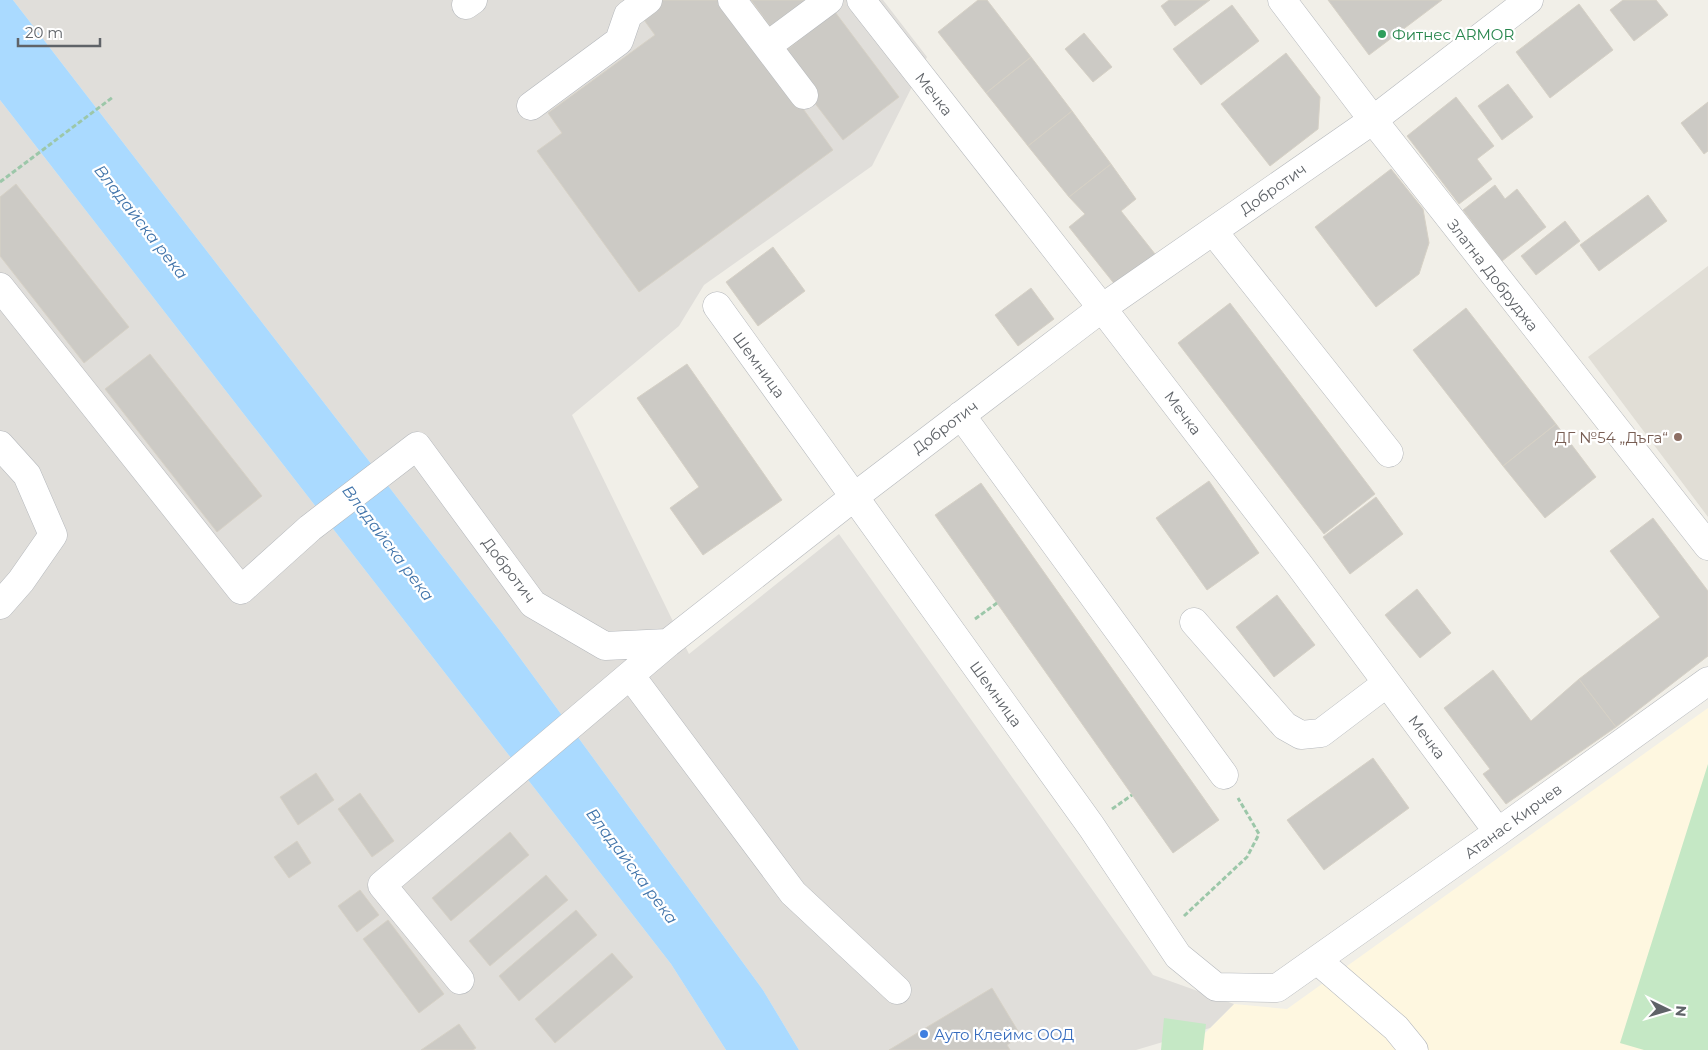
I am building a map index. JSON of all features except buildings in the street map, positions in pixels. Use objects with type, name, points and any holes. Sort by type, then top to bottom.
[{"type":"street","points":[[531,106],[619,41],[628,15],[648,0]]},
{"type":"street","points":[[732,0],[804,95]]},
{"type":"street","points":[[767,46],[829,0]]},
{"type":"street","name":"Мечка","points":[[861,0],[1102,308],[1300,566],[1498,832]]},
{"type":"street","name":"Златна Добруджа","points":[[1282,0],[1373,120],[1708,546]]},
{"type":"street","name":"Добротич","points":[[0,288],[241,590],[310,528],[417,446],[533,604],[604,646],[668,643],[854,497],[1102,308],[1373,120],[1529,0]]},
{"type":"street","points":[[1213,231],[1389,453]]},
{"type":"street","name":"Шемница","points":[[717,306],[1091,826],[1178,956],[1216,987],[1277,988],[1318,960]]},
{"type":"street","points":[[961,415],[1224,775]]},
{"type":"street","points":[[0,445],[27,475],[53,535],[21,581],[0,606]]},
{"type":"street","points":[[1194,622],[1285,726],[1301,735],[1321,733],[1387,683]]},
{"type":"street","points":[[460,980],[382,885],[668,643]]},
{"type":"street","points":[[630,675],[792,893],[897,990]]},
{"type":"street","name":"Атанас Кирчев","points":[[1318,960],[1708,681]]},
{"type":"street","points":[[1318,960],[1396,1028],[1414,1050]]},
{"type":"path","points":[[0,182],[112,97]]},
{"type":"path","points":[[1163,935],[1248,856],[1259,834],[1224,775]]},
{"type":"shaded area","points":[[13,0],[883,0],[927,57],[872,166],[704,285],[679,326],[572,415],[689,654],[839,534],[1153,975],[1234,1004],[1210,1028],[1136,1050],[799,1050],[763,990],[501,632]]},
{"type":"shaded area","points":[[0,100],[671,964],[726,1050],[0,1050]]},
{"type":"shaded area","name":"ДГ №54 „Дъга“","points":[[1708,266],[1708,517],[1588,357]]},
{"type":"shaded area","points":[[1708,708],[1708,1050],[1172,1050],[1195,1043],[1234,1004],[1287,1009]]},
{"type":"green space","points":[[1708,764],[1708,1050],[1644,1050],[1620,1043]]},
{"type":"green space","points":[[1164,1018],[1206,1024],[1203,1050],[1161,1050]]},
{"type":"water","name":"Владайска река","points":[[0,0],[13,0],[501,632],[763,990],[799,1050],[726,1050],[671,964],[0,100]]},
{"type":"place","name":"Фитнес ARMOR","points":[[1382,34]]},
{"type":"place","name":"ДГ №54 „Дъга“","points":[[1678,437]]},
{"type":"place","name":"Ауто Клеймс ООД","points":[[924,1034]]}]
